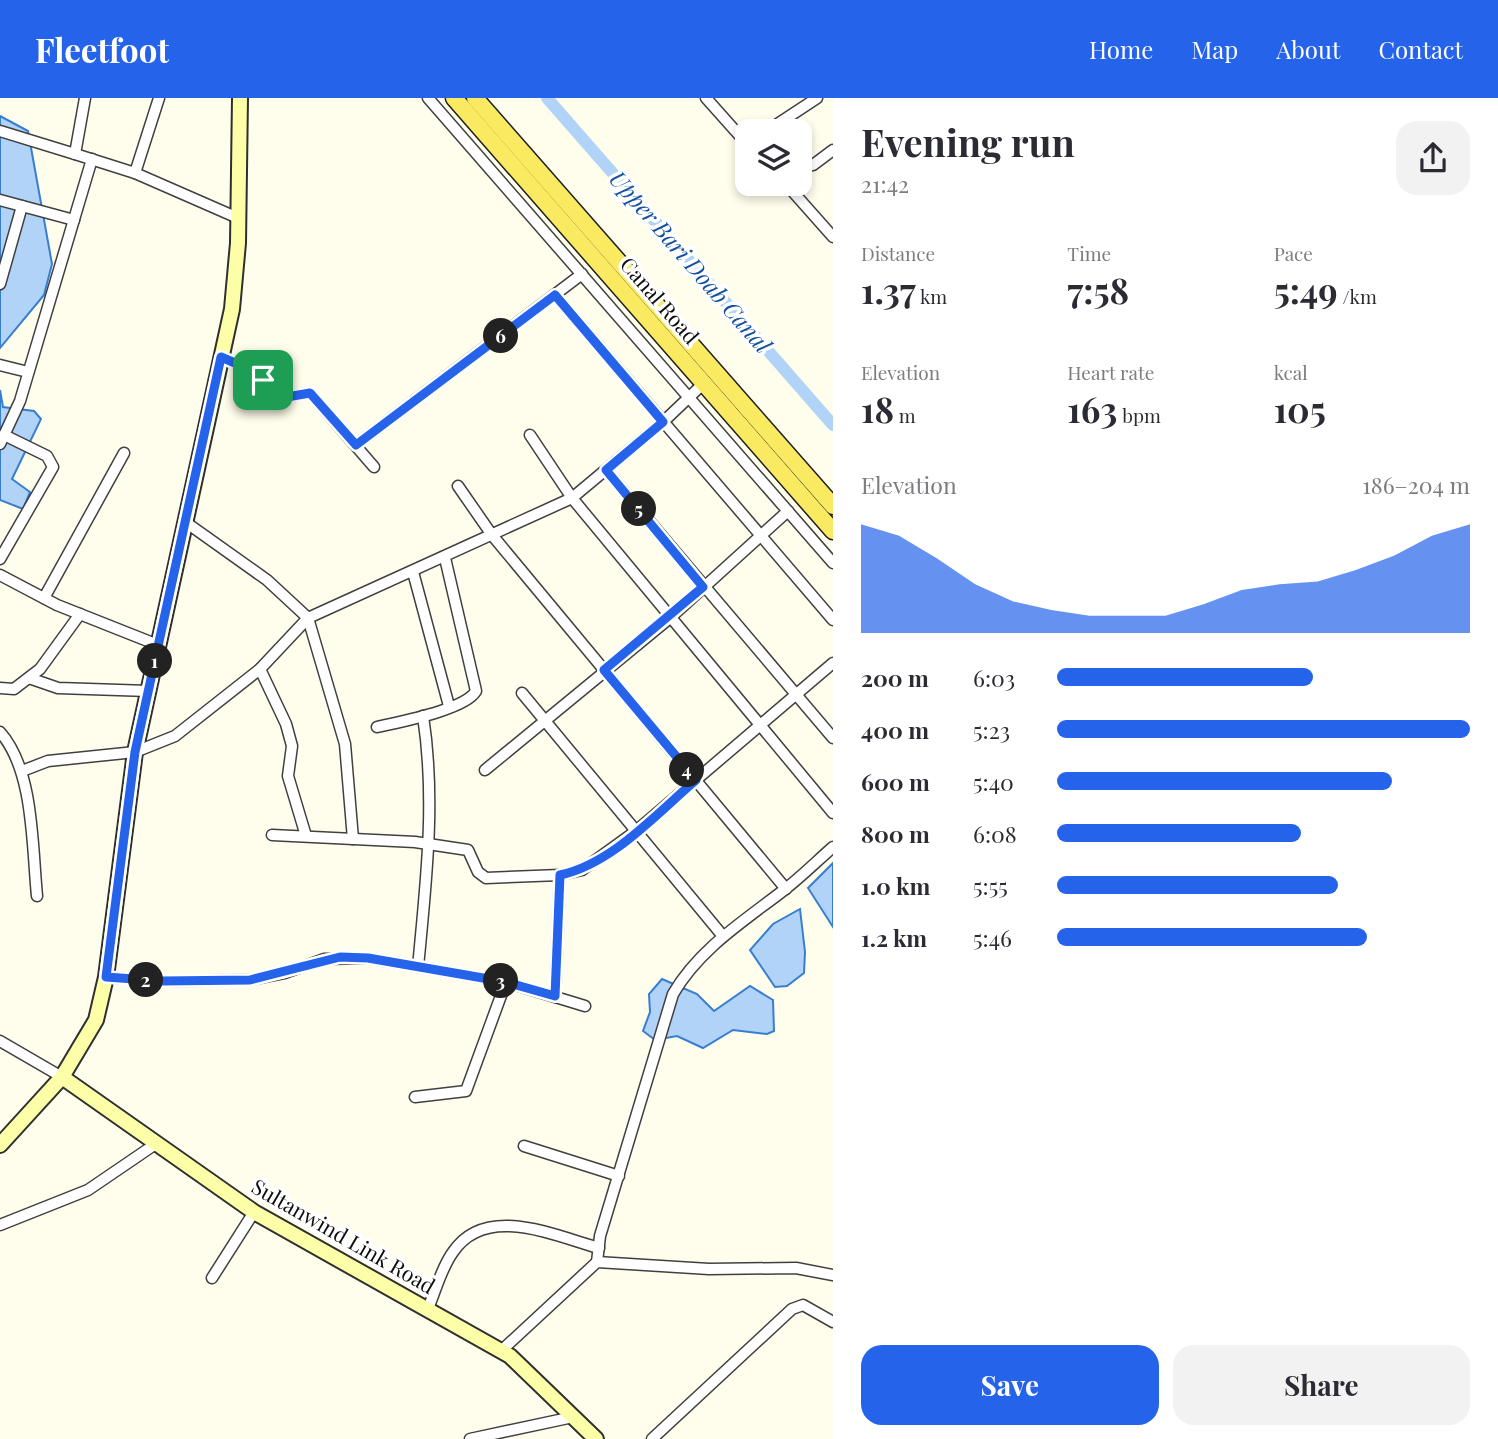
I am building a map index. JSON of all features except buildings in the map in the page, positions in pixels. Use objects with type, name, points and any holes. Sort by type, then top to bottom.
[{"type":"main road","name":"Canal Road","points":[[454,98],[833,531]]},
{"type":"main road","name":"Canal Road","points":[[475,98],[833,506]]},
{"type":"street","points":[[75,154],[85,98]]},
{"type":"street","points":[[135,173],[159,98]]},
{"type":"street","points":[[0,1145],[62,1077],[96,1020],[106,977],[135,752],[232,309],[238,218],[240,98]]},
{"type":"street","points":[[428,98],[833,563]]},
{"type":"street","points":[[706,98],[735,131]]},
{"type":"street","points":[[785,119],[817,98]]},
{"type":"street","points":[[0,131],[135,173],[238,218]]},
{"type":"street","points":[[812,165],[833,150]]},
{"type":"street","points":[[0,559],[53,467],[47,456],[2,439],[20,401],[92,159]]},
{"type":"street","points":[[797,196],[833,237]]},
{"type":"street","points":[[0,200],[74,220]]},
{"type":"street","points":[[0,284],[22,206]]},
{"type":"street","points":[[356,445],[582,274]]},
{"type":"street","points":[[555,295],[833,620]]},
{"type":"street","points":[[221,357],[256,372],[281,398],[310,393],[374,467]]},
{"type":"street","points":[[0,365],[28,372]]},
{"type":"street","points":[[22,771],[48,761],[135,752],[175,736],[260,668],[307,618],[572,498],[663,422],[704,383]]},
{"type":"street","points":[[530,435],[572,498],[833,813]]},
{"type":"street","points":[[44,598],[124,453]]},
{"type":"street","points":[[606,470],[833,738]]},
{"type":"street","points":[[458,486],[492,535],[786,888]]},
{"type":"street","points":[[485,770],[670,618],[788,510]]},
{"type":"street","points":[[184,521],[267,580],[307,618],[345,744],[353,839]]},
{"type":"street","points":[[377,727],[423,716],[473,696],[476,686],[444,558]]},
{"type":"street","points":[[413,572],[449,706]]},
{"type":"street","points":[[0,575],[80,614],[158,645]]},
{"type":"street","points":[[0,688],[14,689],[29,678],[80,614]]},
{"type":"street","points":[[272,835],[430,844],[468,850],[478,872],[486,878],[560,875],[582,870],[636,831],[833,663]]},
{"type":"street","points":[[260,668],[286,724],[292,746],[288,776],[306,836]]},
{"type":"street","points":[[29,678],[58,688],[149,691]]},
{"type":"street","points":[[522,693],[722,935]]},
{"type":"street","points":[[418,967],[430,844],[430,765],[423,716]]},
{"type":"street","points":[[0,732],[13,746],[22,771],[37,896]]},
{"type":"street","points":[[501,1351],[597,1262],[619,1176],[673,994],[681,980],[722,935],[786,888],[833,847]]},
{"type":"street","points":[[555,996],[560,875]]},
{"type":"street","points":[[106,977],[162,981],[250,980],[340,957],[506,982],[586,1006]]},
{"type":"street","points":[[415,1097],[466,1091],[506,982]]},
{"type":"street","points":[[0,1041],[62,1077]]},
{"type":"street","name":"Sultanwind Link Road","points":[[62,1077],[254,1212],[510,1356],[596,1439]]},
{"type":"street","points":[[0,1225],[88,1190],[157,1143]]},
{"type":"street","points":[[524,1146],[619,1176]]},
{"type":"street","points":[[212,1278],[254,1212]]},
{"type":"street","points":[[427,1311],[453,1251],[485,1227],[523,1228],[599,1248]]},
{"type":"street","points":[[597,1262],[709,1269],[796,1268],[833,1275]]},
{"type":"street","points":[[652,1439],[792,1309],[803,1305],[833,1322]]},
{"type":"street","points":[[470,1439],[573,1417]]},
{"type":"water","points":[[0,116],[28,131],[52,264],[44,295],[0,348]]},
{"type":"water","points":[[0,390],[3,407],[34,411],[41,419],[12,479],[30,492],[23,509],[0,500]]},
{"type":"water","points":[[833,863],[833,927],[808,888]]},
{"type":"water","points":[[800,909],[805,952],[804,973],[787,986],[775,987],[750,950],[773,924]]},
{"type":"water","points":[[662,979],[697,994],[714,1011],[750,986],[773,1000],[774,1031],[767,1034],[733,1030],[703,1048],[677,1036],[655,1040],[643,1031],[650,1012],[649,994]]},
{"type":"waterway","name":"Upper Bari Doab Canal","points":[[547,98],[833,425]]},
{"type":"route","points":[[555,295],[663,422],[606,470],[703,587],[670,618],[604,670],[696,780],[636,831],[582,870],[560,875],[555,996],[506,982],[368,958],[324,959],[285,973],[250,980],[162,981],[106,977],[135,752],[221,357],[246,366],[263,380],[281,398],[290,398],[300,392],[310,393],[356,445],[555,295]]}]
